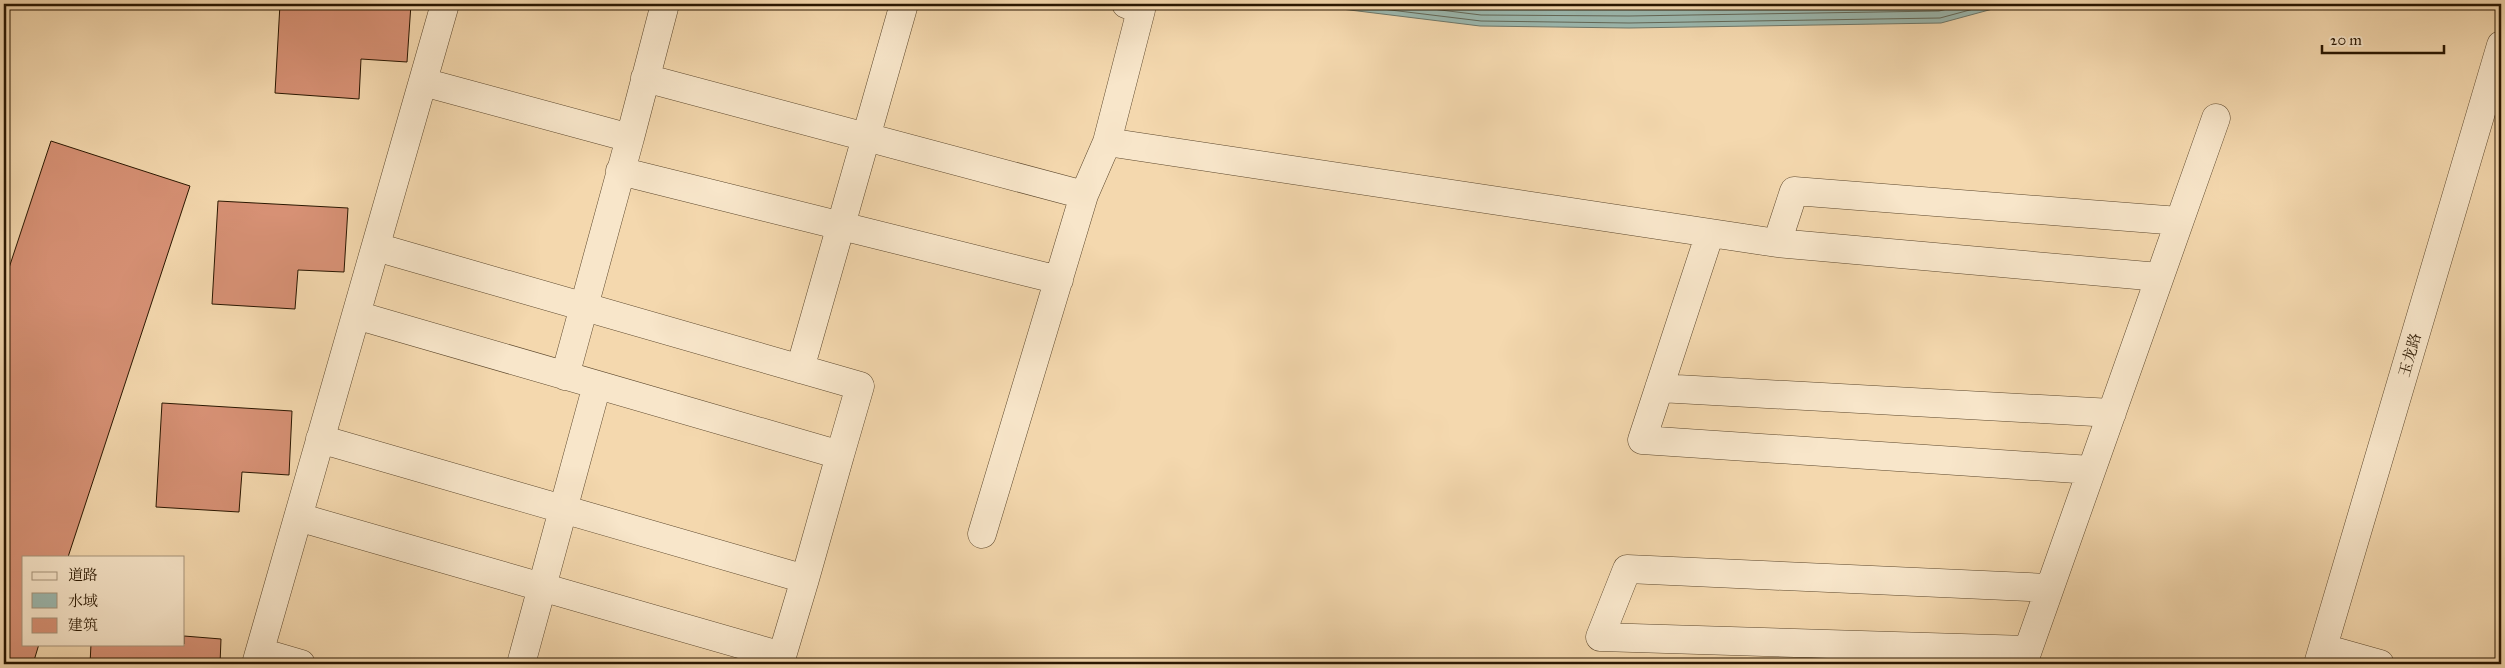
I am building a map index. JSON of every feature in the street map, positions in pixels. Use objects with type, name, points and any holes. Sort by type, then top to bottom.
[{"type":"street","points":[[301,664],[258,658],[444,4]]},
{"type":"street","points":[[565,376],[665,4]]},
{"type":"street","points":[[800,369],[904,4]]},
{"type":"street","points":[[982,534],[1084,195],[1107,142],[1140,10],[1126,4]]},
{"type":"street","name":"玉龙路","points":[[2321,656],[2501,45]]},
{"type":"street","points":[[645,78],[1084,195]]},
{"type":"street","points":[[422,82],[630,138]]},
{"type":"street","points":[[2050,588],[1627,569],[1600,637],[2025,657],[2050,588],[2216,118]]},
{"type":"street","points":[[1107,142],[1777,243],[2159,278]]},
{"type":"street","points":[[620,172],[1059,280]]},
{"type":"street","points":[[1777,243],[1794,191],[2179,221]]},
{"type":"street","points":[[1710,233],[1642,440],[2091,470]]},
{"type":"street","points":[[298,517],[542,587],[781,660],[860,386],[376,246]]},
{"type":"street","points":[[356,315],[840,455]]},
{"type":"street","points":[[521,664],[597,385]]},
{"type":"street","points":[[1659,388],[2112,413]]},
{"type":"street","points":[[320,439],[804,579]]},
{"type":"street","points":[[2321,656],[2380,664]]},
{"type":"water","points":[[1301,4],[2011,4],[1941,23],[1629,28],[1480,26]]},
{"type":"building","points":[[280,4],[411,4],[407,62],[361,59],[359,99],[275,93]]},
{"type":"building","points":[[51,141],[190,186],[68,556],[22,556],[22,646],[38,646],[33,664],[4,664],[4,283]]},
{"type":"building","points":[[218,201],[348,208],[344,272],[298,270],[295,309],[212,304]]},
{"type":"building","points":[[162,403],[292,411],[289,475],[242,472],[239,512],[156,507]]},
{"type":"building","points":[[185,636],[221,639],[220,664],[90,664],[91,646],[185,646]]}]
